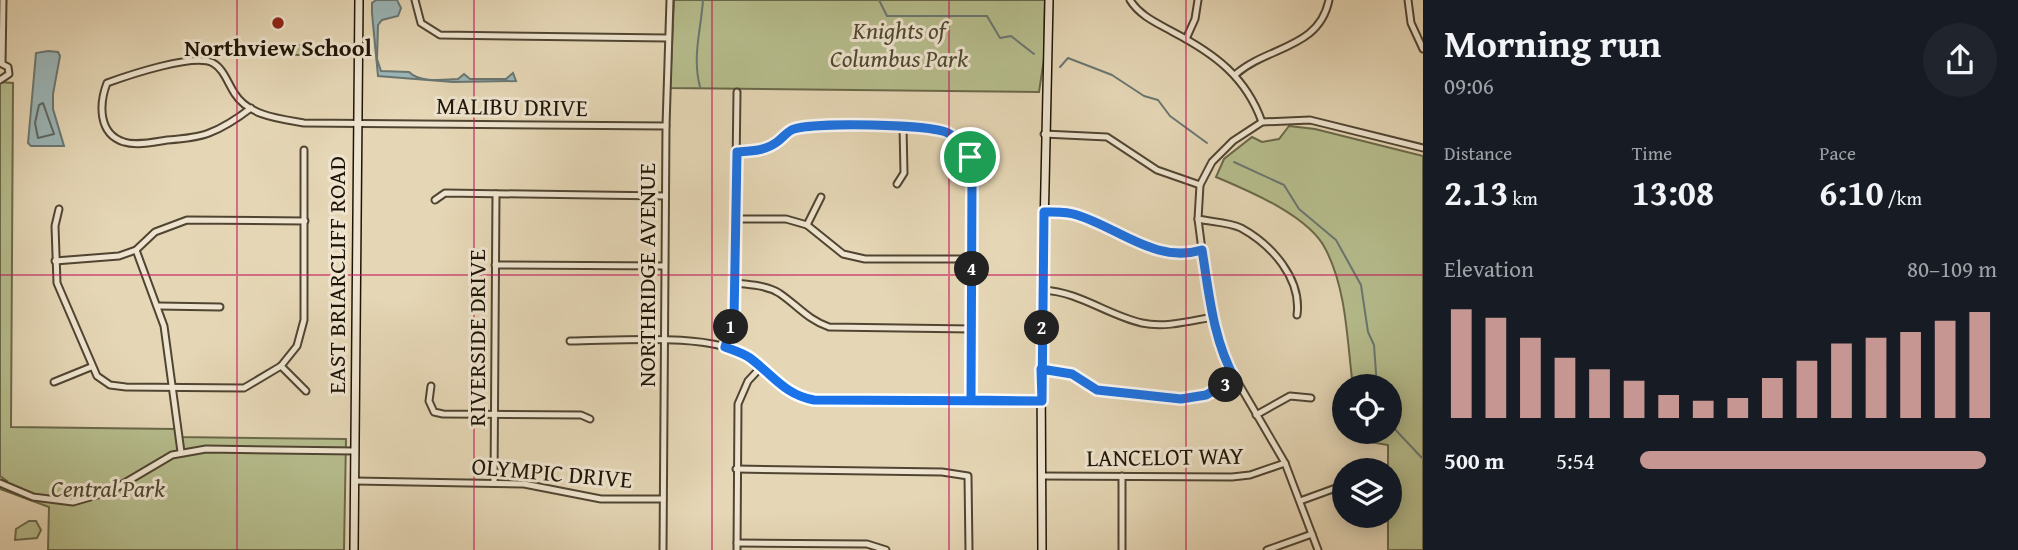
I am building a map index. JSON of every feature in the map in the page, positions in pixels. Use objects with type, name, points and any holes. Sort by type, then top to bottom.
[{"type":"street","points":[[0,80],[9,74],[8,67],[1,64],[3,0]]},
{"type":"street","name":"EAST BRIARCLIFF ROAD","points":[[354,550],[359,0]]},
{"type":"street","points":[[415,0],[421,23],[440,35],[667,38]]},
{"type":"street","name":"NORTHRIDGE AVENUE","points":[[663,550],[664,266],[667,38],[670,0]]},
{"type":"street","points":[[1042,550],[1041,369],[1049,0]]},
{"type":"street","points":[[1130,0],[1146,18],[1220,59],[1236,74],[1256,105],[1262,122]]},
{"type":"street","points":[[1186,39],[1195,19],[1198,0]]},
{"type":"street","points":[[1236,74],[1260,56],[1302,41],[1318,25],[1329,0]]},
{"type":"street","points":[[1408,0],[1411,23],[1423,49]]},
{"type":"street","points":[[187,60],[206,61],[217,66],[237,98],[251,108],[238,119],[208,134],[137,143],[124,142],[109,133],[102,118],[103,94],[107,83],[187,60]]},
{"type":"street","points":[[725,347],[734,319],[736,283],[737,92]]},
{"type":"street","name":"MALIBU DRIVE","points":[[251,108],[267,116],[304,123],[666,126]]},
{"type":"street","points":[[1318,550],[1285,463],[1226,362],[1213,317],[1202,250],[1198,219],[1200,185],[1212,162],[1233,141],[1262,122],[1310,120],[1423,148]]},
{"type":"street","points":[[737,152],[760,151],[791,130],[809,126],[934,128],[950,134],[970,157],[971,400]]},
{"type":"street","points":[[897,184],[904,173],[903,127]]},
{"type":"street","points":[[1045,134],[1107,137],[1157,170],[1200,185]]},
{"type":"street","points":[[59,209],[55,226],[55,261],[64,304],[97,376],[110,385],[244,388],[281,366],[297,346],[304,320],[304,150]]},
{"type":"street","points":[[435,200],[445,193],[665,195]]},
{"type":"street","name":"RIVERSIDE DRIVE","points":[[494,483],[496,194]]},
{"type":"street","points":[[807,225],[821,197]]},
{"type":"street","points":[[1044,212],[1076,214],[1169,254],[1202,250]]},
{"type":"street","points":[[736,219],[786,219],[807,225],[843,254],[864,259],[972,260]]},
{"type":"street","points":[[1198,219],[1239,227],[1272,253],[1282,263],[1299,297],[1297,315]]},
{"type":"street","points":[[55,261],[99,259],[136,250],[155,232],[187,220],[305,221]]},
{"type":"street","points":[[136,250],[159,306],[181,452]]},
{"type":"street","points":[[495,265],[664,266]]},
{"type":"street","points":[[736,283],[764,286],[779,293],[815,322],[830,327],[972,329]]},
{"type":"street","points":[[1043,290],[1065,291],[1143,323],[1163,325],[1213,317]]},
{"type":"street","points":[[159,306],[219,307]]},
{"type":"street","points":[[570,341],[706,342],[748,356],[784,389],[806,398],[1042,401]]},
{"type":"street","points":[[281,366],[306,391]]},
{"type":"street","points":[[54,382],[91,367]]},
{"type":"street","points":[[737,550],[737,404],[748,381],[761,368]]},
{"type":"street","points":[[1041,369],[1072,374],[1097,390],[1181,399],[1206,395],[1235,379]]},
{"type":"street","points":[[431,386],[429,401],[434,412],[580,415],[590,419]]},
{"type":"street","points":[[1256,415],[1290,396],[1311,398]]},
{"type":"street","points":[[0,483],[33,496],[73,502],[111,491],[181,452],[206,449],[355,451]]},
{"type":"street","name":"LANCELOT WAY","points":[[1043,476],[1241,476],[1285,463]]},
{"type":"street","points":[[736,470],[942,472],[968,476],[969,550]]},
{"type":"street","points":[[1122,476],[1122,550]]},
{"type":"street","name":"OLYMPIC DRIVE","points":[[355,481],[524,484],[601,499],[663,499]]},
{"type":"street","points":[[1300,501],[1332,489]]},
{"type":"street","points":[[1267,550],[1312,534]]},
{"type":"street","points":[[737,543],[814,547],[867,544],[886,550]]},
{"type":"green space","name":"Knights of Columbus Park","points":[[674,0],[1045,0],[1044,59],[1039,92],[670,88]]},
{"type":"green space","points":[[271,45],[302,45],[302,55],[271,55]]},
{"type":"green space","name":"Central Park","points":[[0,82],[13,83],[11,427],[175,429],[177,437],[346,439],[344,550],[48,550],[49,507],[0,489],[7,481],[0,476]]},
{"type":"green space","points":[[1289,126],[1315,129],[1423,156],[1423,550],[1388,550],[1388,528],[1402,528],[1402,458],[1388,458],[1388,445],[1382,444],[1402,444],[1402,374],[1352,374],[1338,282],[1326,250],[1318,238],[1307,226],[1277,206],[1216,177],[1224,159],[1252,137],[1262,142],[1279,139]]},
{"type":"green space","points":[[29,521],[36,521],[41,530],[37,538],[15,540],[16,529]]},
{"type":"water","points":[[376,0],[397,0],[401,8],[398,16],[382,20],[378,25],[377,59],[381,71],[409,72],[419,78],[438,80],[458,79],[464,74],[470,79],[506,79],[513,73],[516,81],[453,82],[378,76],[372,13],[372,3]]},
{"type":"water","points":[[58,52],[60,56],[53,109],[64,146],[31,146],[28,143],[36,53]]},
{"type":"waterway","points":[[700,87],[697,54],[703,0]]},
{"type":"waterway","points":[[879,0],[887,16],[987,16],[1000,38],[1011,36],[1034,54]]},
{"type":"waterway","points":[[1060,67],[1068,58],[1112,75],[1144,96],[1158,100],[1170,116],[1207,143]]},
{"type":"waterway","points":[[1234,162],[1284,185],[1299,209],[1336,240],[1361,285],[1368,332],[1374,345],[1376,374]]},
{"type":"waterway","points":[[1402,437],[1423,459]]},
{"type":"place","name":"Northview School","points":[[278,23]]},
{"type":"route","points":[[970,157],[960,142],[950,134],[934,128],[903,127],[809,126],[791,130],[760,151],[737,152],[734,319],[725,347],[748,356],[784,389],[798,397],[814,400],[1042,401],[1041,369],[1044,212],[1066,212],[1085,217],[1169,254],[1180,255],[1202,250],[1213,317],[1226,362],[1235,379],[1215,392],[1181,399],[1103,392],[1072,374],[1041,369],[1042,401],[971,400],[970,157]]}]
